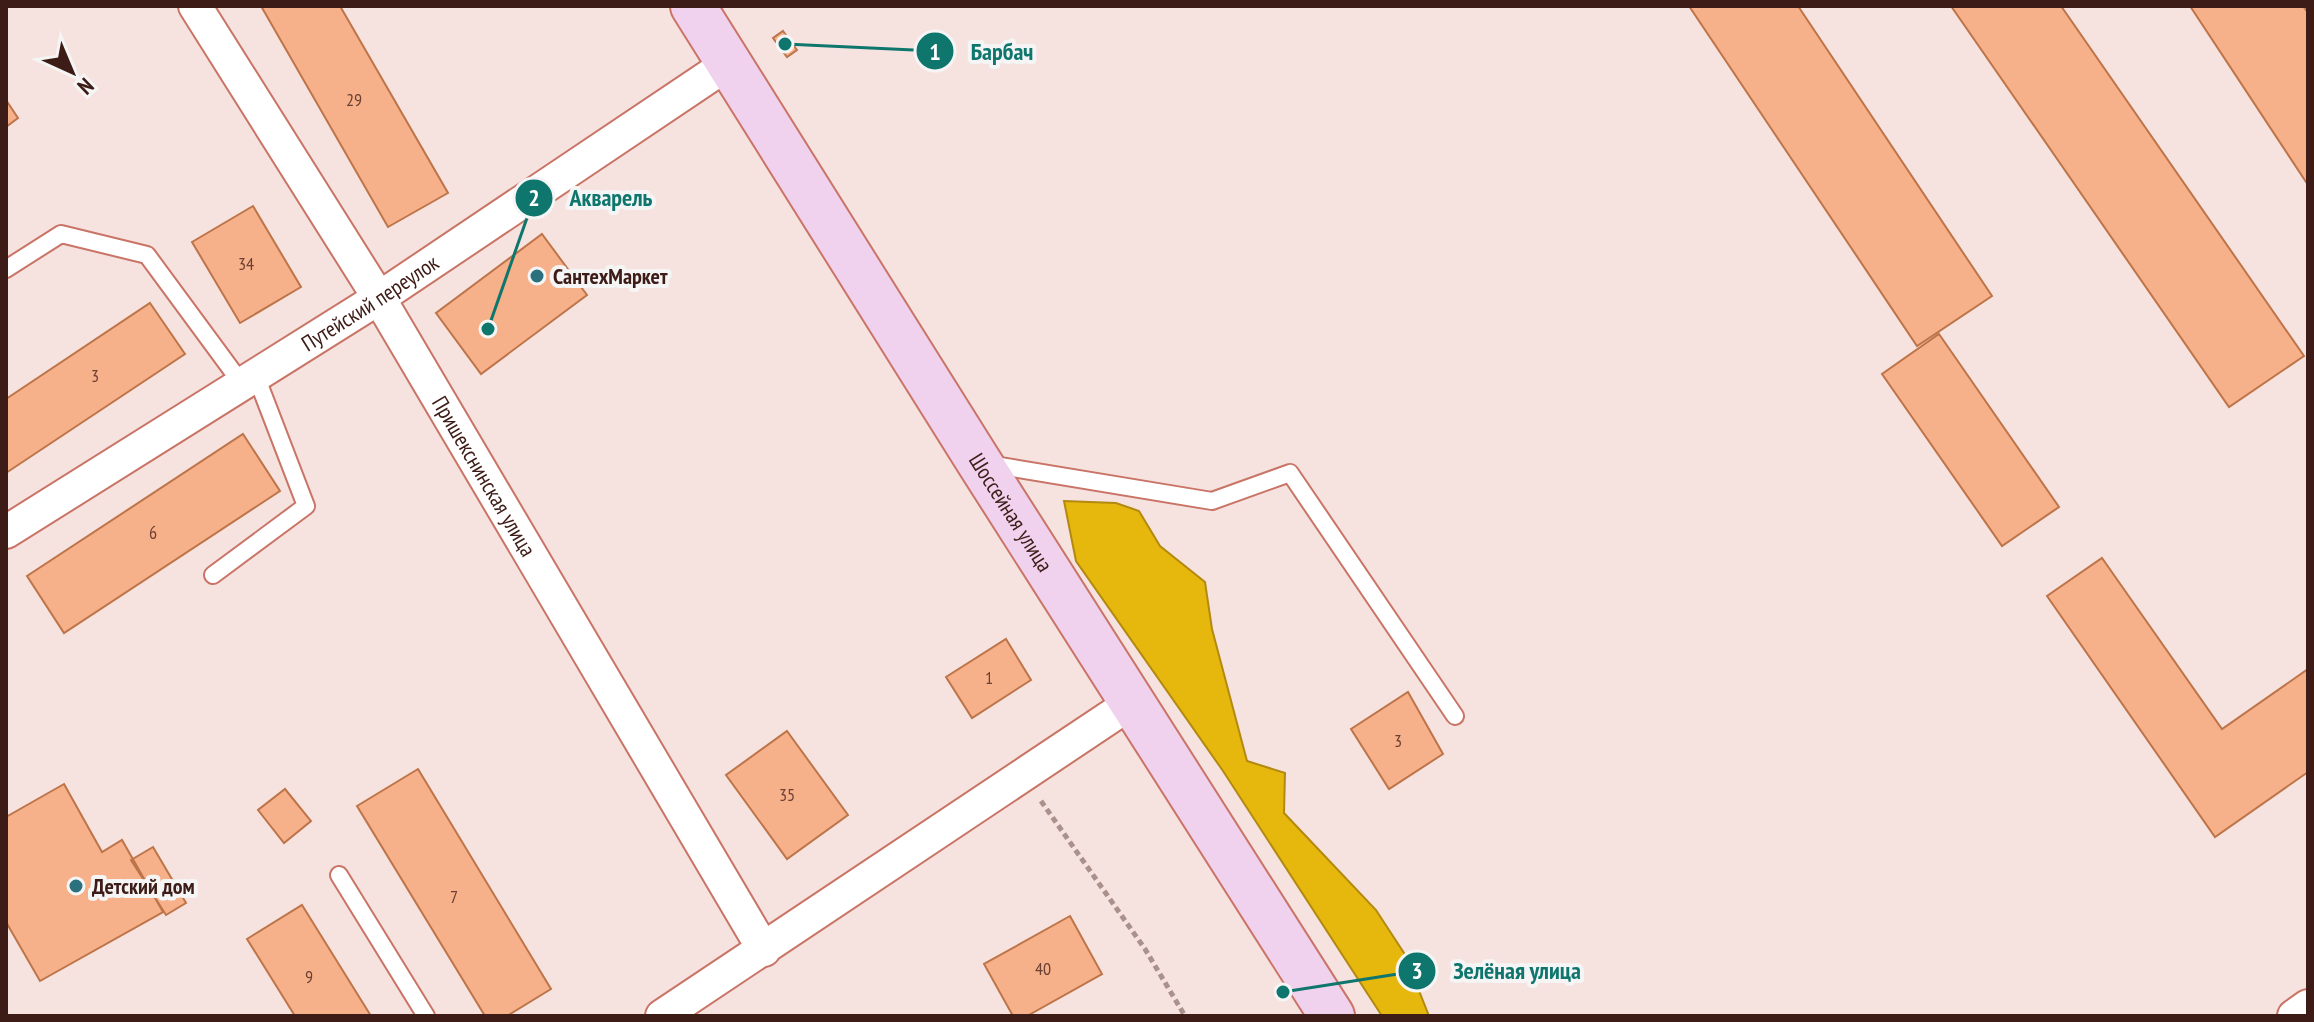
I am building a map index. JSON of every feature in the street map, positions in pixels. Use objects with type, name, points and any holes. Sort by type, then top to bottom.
[{"type":"street","name":"Пришекснинская улица","points":[[195,6],[379,298],[764,950]]},
{"type":"street","name":"Шоссейная улица","points":[[693,6],[1131,703],[1332,1016]]},
{"type":"street","name":"Путейский переулок","points":[[6,532],[379,298],[729,63]]},
{"type":"street","points":[[662,1016],[1131,703]]},
{"type":"street","points":[[2294,1016],[2308,1006]]},
{"type":"lane","points":[[6,269],[61,234],[147,255],[249,380],[306,506],[213,575]]},
{"type":"lane","points":[[979,462],[1212,501],[1290,473],[1455,716]]},
{"type":"lane","points":[[339,875],[426,1016]]},
{"type":"path","points":[[1023,776],[1145,949],[1185,1016]]},
{"type":"shaded area","points":[[1064,501],[1116,503],[1139,511],[1160,546],[1205,582],[1212,629],[1247,761],[1285,773],[1284,813],[1376,910],[1404,953],[1429,1016],[1382,1016],[1223,771],[1076,561]]},
{"type":"building","points":[[261,6],[340,6],[448,193],[388,227]]},
{"type":"building","points":[[1689,6],[1798,6],[1992,296],[1917,346]]},
{"type":"building","points":[[1951,6],[2061,6],[2304,356],[2229,407]]},
{"type":"building","points":[[2190,6],[2303,6],[2308,13],[2308,185]]},
{"type":"building","points":[[783,31],[797,50],[787,57],[773,38]]},
{"type":"building","points":[[6,100],[18,118],[6,127]]},
{"type":"building","points":[[253,206],[301,287],[240,323],[192,242]]},
{"type":"building","points":[[542,234],[587,295],[481,374],[436,313]]},
{"type":"building","points":[[150,303],[185,354],[6,473],[6,399]]},
{"type":"building","points":[[1939,334],[2059,507],[2002,546],[1882,374]]},
{"type":"building","points":[[243,434],[280,491],[64,633],[27,576]]},
{"type":"building","points":[[2102,558],[2222,729],[2308,669],[2308,772],[2215,837],[2047,596]]},
{"type":"building","points":[[1006,639],[1031,680],[972,718],[946,677]]},
{"type":"building","points":[[1408,692],[1443,754],[1389,789],[1351,729]]},
{"type":"building","points":[[787,731],[848,815],[787,859],[726,775]]},
{"type":"building","points":[[418,769],[551,989],[507,1016],[485,1016],[357,806]]},
{"type":"building","name":"Детский дом","points":[[64,784],[102,852],[122,840],[163,912],[40,981],[6,922],[6,817]]},
{"type":"building","points":[[285,789],[311,821],[284,843],[258,810]]},
{"type":"building","points":[[153,847],[186,903],[166,915],[131,860]]},
{"type":"building","points":[[302,905],[371,1016],[295,1016],[247,939]]},
{"type":"building","points":[[1070,916],[1102,974],[1027,1016],[1013,1016],[984,964]]},
{"type":"place","name":"Барбач","points":[[785,44]]},
{"type":"place","name":"СантехМаркет","points":[[537,276]]},
{"type":"place","name":"Акварель","points":[[488,329]]},
{"type":"place","name":"Детский дом","points":[[76,886]]},
{"type":"place","name":"Зелёная улица","points":[[1283,992]]}]
